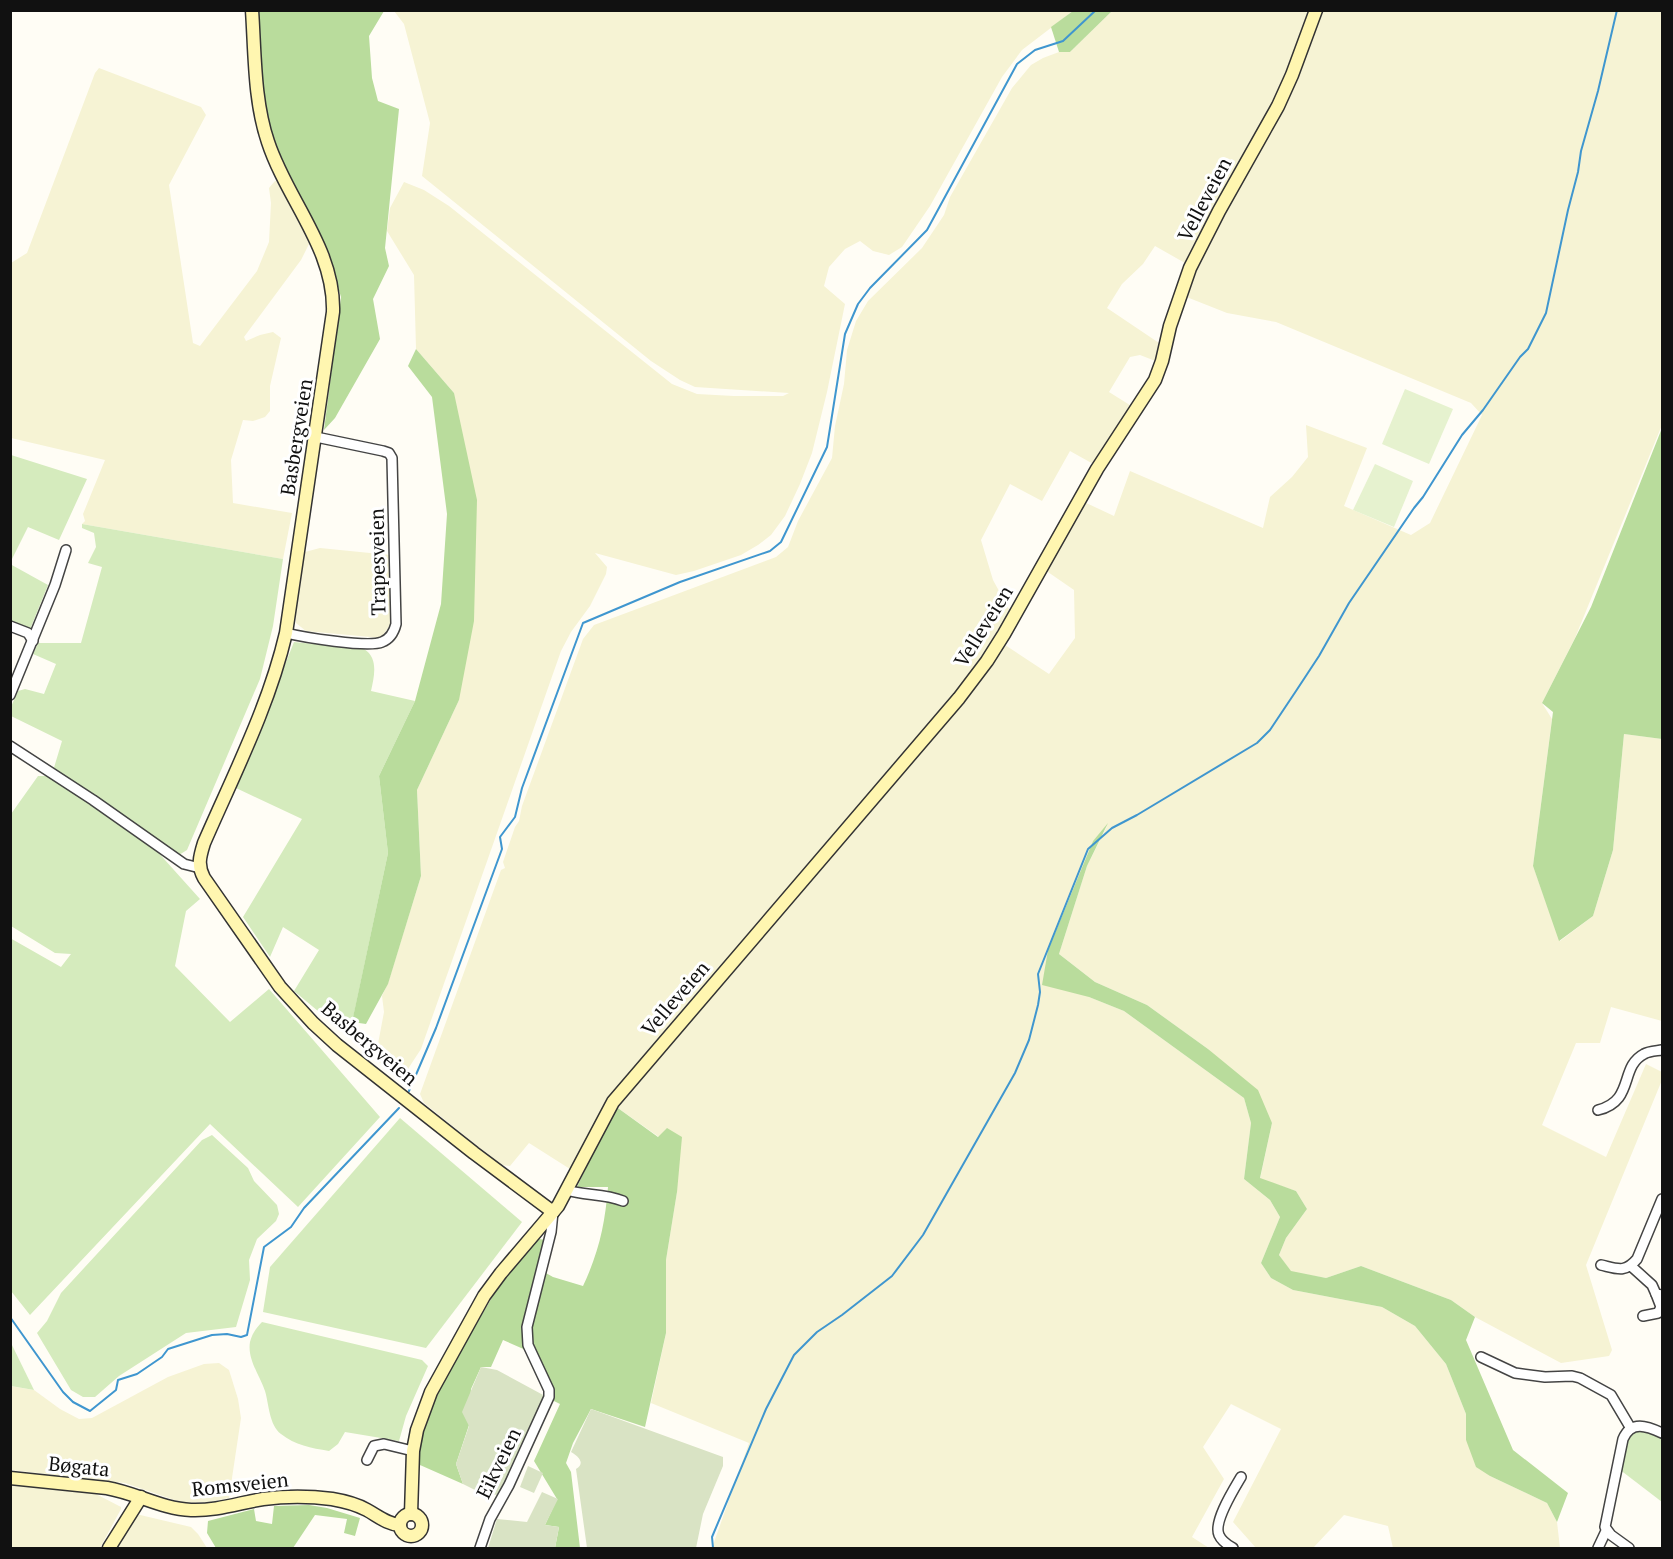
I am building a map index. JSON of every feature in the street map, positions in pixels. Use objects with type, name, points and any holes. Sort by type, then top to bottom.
[{"type":"main road","name":"Basbergveien","points":[[252,10],[262,122],[269,145],[324,259],[333,291],[331,331],[286,633],[270,691],[204,843],[200,856],[200,868],[204,878],[280,987],[314,1023],[337,1045],[474,1154],[553,1212]]},
{"type":"main road","name":"Velleveien","points":[[411,1514],[413,1451],[417,1430],[431,1392],[467,1323],[501,1273],[553,1212],[607,1110],[632,1078],[924,740],[987,661],[1097,469],[1155,380],[1190,268],[1223,203],[1278,106],[1316,10]]},
{"type":"main road","name":"Bøgata","points":[[10,1478],[123,1490],[141,1497]]},
{"type":"main road","points":[[109,1548],[141,1497]]},
{"type":"main road","name":"Romsveien","points":[[141,1497],[190,1510],[212,1510],[264,1499],[297,1497],[332,1499],[357,1505],[382,1520],[400,1526]]},
{"type":"main road","points":[[411,1514],[418,1518],[421,1524],[420,1530],[414,1536],[405,1534],[400,1526],[404,1517],[411,1514]]},
{"type":"main road","points":[[414,1536],[420,1548]]},
{"type":"street","name":"Trapesveien","points":[[286,633],[373,644],[388,639],[396,624],[392,458],[389,453],[383,451],[316,437]]},
{"type":"street","points":[[10,695],[33,641],[66,550]]},
{"type":"street","points":[[10,626],[28,633],[33,641]]},
{"type":"street","points":[[10,746],[93,800],[184,864],[200,868]]},
{"type":"street","points":[[1598,1110],[1612,1106],[1618,1101],[1633,1065],[1639,1057],[1648,1052],[1662,1050]]},
{"type":"street","points":[[566,1190],[580,1194],[603,1194],[623,1201]]},
{"type":"street","points":[[1601,1266],[1619,1269],[1631,1266],[1637,1258],[1662,1199]]},
{"type":"street","name":"Velleveien","points":[[549,1393],[533,1357],[526,1333],[551,1232],[553,1212]]},
{"type":"street","points":[[1631,1266],[1652,1285],[1659,1295],[1661,1307],[1658,1313],[1642,1316]]},
{"type":"street","points":[[1481,1357],[1515,1373],[1580,1378],[1611,1395],[1630,1427]]},
{"type":"street","name":"Eikveien","points":[[480,1548],[490,1518],[509,1485],[549,1393]]},
{"type":"street","points":[[1598,1548],[1606,1529],[1625,1434],[1630,1427],[1641,1425],[1662,1433]]},
{"type":"street","points":[[367,1460],[374,1446],[384,1444],[413,1451]]},
{"type":"street","points":[[1233,1548],[1224,1543],[1218,1534],[1218,1526],[1241,1477]]},
{"type":"street","points":[[1606,1529],[1629,1548]]},
{"type":"shaded area","points":[[394,11],[1073,11],[1022,50],[1002,77],[930,206],[902,247],[889,255],[873,251],[860,241],[845,249],[829,267],[824,286],[845,304],[827,392],[812,453],[800,484],[785,516],[771,535],[741,555],[676,575],[595,553],[607,567],[606,574],[590,606],[571,632],[561,651],[421,1049],[404,1075],[375,1060],[384,1012],[382,996],[421,876],[417,790],[459,700],[454,393],[416,349],[414,275],[387,231],[390,208],[404,182],[424,190],[449,206],[672,384],[697,394],[783,396],[789,393],[695,387],[680,380],[651,361],[422,176],[430,123],[404,24]]},
{"type":"shaded area","points":[[1112,11],[1312,11],[1285,84],[1185,263],[1155,246],[1143,264],[1122,284],[1107,308],[1162,345],[1158,362],[1140,355],[1130,357],[1109,392],[1133,407],[1095,465],[1070,451],[1042,501],[1010,484],[981,540],[993,580],[1010,611],[987,652],[969,679],[605,1107],[570,1169],[529,1143],[510,1166],[501,1165],[424,1103],[420,1094],[501,870],[505,868],[503,862],[519,821],[522,806],[583,639],[594,625],[776,557],[788,547],[798,521],[832,458],[847,350],[856,321],[868,301],[922,248],[944,215],[950,197],[1012,88],[1031,65],[1059,52],[1070,52]]},
{"type":"shaded area","points":[[1323,11],[1662,11],[1662,425],[1575,638],[1542,703],[1552,719],[1533,866],[1560,941],[1593,916],[1613,850],[1624,734],[1662,739],[1662,1021],[1611,1007],[1600,1043],[1576,1043],[1542,1125],[1606,1157],[1646,1064],[1662,1072],[1662,1080],[1586,1265],[1612,1350],[1609,1356],[1561,1363],[1475,1317],[1451,1300],[1361,1266],[1326,1278],[1291,1272],[1279,1255],[1286,1238],[1307,1209],[1296,1191],[1260,1179],[1272,1123],[1208,1049],[1147,1005],[1095,982],[1059,954],[1087,866],[1107,826],[1093,841],[1048,950],[1089,997],[1124,1011],[1244,1098],[1251,1123],[1244,1179],[1270,1200],[1280,1217],[1261,1263],[1271,1278],[1293,1290],[1382,1307],[1415,1326],[1446,1364],[1466,1414],[1466,1440],[1490,1476],[1547,1503],[1557,1522],[1560,1548],[1393,1548],[1388,1526],[1344,1515],[1313,1548],[1256,1548],[1233,1522],[1281,1429],[1231,1404],[1203,1447],[1224,1479],[1192,1537],[1209,1548],[712,1548],[749,1443],[651,1403],[666,1333],[666,1260],[677,1192],[659,1137],[615,1106],[1002,643],[1049,674],[1075,638],[1074,590],[1045,570],[1082,501],[1114,516],[1130,471],[1263,528],[1270,497],[1292,477],[1308,457],[1306,425],[1367,448],[1344,506],[1411,535],[1430,523],[1482,415],[1471,403],[1276,322],[1227,313],[1184,296],[1202,254],[1289,98]]},
{"type":"shaded area","points":[[99,68],[201,107],[206,115],[169,185],[193,343],[200,346],[257,271],[269,242],[271,203],[269,188],[275,181],[281,182],[310,242],[301,260],[244,337],[246,341],[273,332],[281,338],[270,386],[270,411],[265,417],[253,421],[243,420],[231,460],[233,503],[292,513],[283,559],[82,524],[85,521],[83,514],[105,460],[11,438],[11,263],[27,253],[95,73]]},
{"type":"shaded area","points":[[320,548],[390,555],[390,625],[381,638],[306,631],[296,623],[295,608],[305,552]]},
{"type":"shaded area","points":[[219,1363],[229,1370],[241,1418],[229,1498],[209,1502],[183,1503],[125,1483],[11,1470],[10,1386],[34,1390],[60,1409],[79,1419],[92,1418],[168,1377],[204,1364]]},
{"type":"shaded area","points":[[11,1483],[94,1493],[121,1509],[100,1548],[11,1548]]},
{"type":"shaded area","points":[[136,1514],[191,1527],[207,1548],[115,1548]]},
{"type":"green space","points":[[258,11],[384,11],[369,36],[372,78],[378,101],[399,109],[385,248],[389,266],[373,299],[380,339],[335,418],[324,430],[341,297],[328,254],[277,153],[263,108]]},
{"type":"green space","points":[[1073,11],[1112,11],[1070,52],[1059,52],[1051,27]]},
{"type":"green space","points":[[416,349],[454,393],[477,500],[474,621],[459,700],[417,790],[421,876],[388,984],[366,1024],[352,1022],[388,853],[379,776],[415,701],[441,604],[447,514],[432,397],[408,366]]},
{"type":"green space","points":[[1405,389],[1453,409],[1429,464],[1382,444]]},
{"type":"green space","points":[[1662,428],[1662,739],[1624,734],[1613,850],[1593,916],[1559,941],[1533,866],[1553,712],[1542,703],[1591,607]]},
{"type":"green space","points":[[11,455],[87,479],[59,540],[28,527],[11,561]]},
{"type":"green space","points":[[1375,464],[1413,481],[1394,527],[1353,510]]},
{"type":"green space","points":[[82,524],[283,559],[273,626],[260,679],[187,850],[179,855],[53,771],[62,741],[11,716],[10,709],[18,691],[25,689],[44,694],[56,664],[33,654],[38,643],[81,643],[102,567],[88,563],[96,547],[94,533],[82,528]]},
{"type":"green space","points":[[10,564],[48,585],[29,632],[11,622]]},
{"type":"green space","points":[[294,642],[364,649],[372,657],[374,663],[371,691],[415,701],[379,776],[388,853],[349,1037],[294,991],[319,950],[283,927],[270,957],[243,917],[302,819],[236,788]]},
{"type":"green space","points":[[38,776],[50,776],[156,850],[200,899],[186,911],[175,966],[230,1022],[269,989],[380,1117],[298,1207],[210,1124],[30,1315],[11,1291],[10,938],[61,967],[71,954],[55,953],[11,926],[11,814]]},
{"type":"green space","points":[[1108,823],[1087,866],[1059,954],[1095,982],[1147,1005],[1208,1049],[1258,1090],[1272,1123],[1260,1178],[1296,1191],[1307,1209],[1286,1238],[1279,1255],[1291,1271],[1326,1278],[1361,1266],[1451,1300],[1475,1317],[1466,1340],[1513,1450],[1568,1493],[1557,1522],[1547,1503],[1476,1467],[1466,1440],[1466,1414],[1446,1364],[1415,1326],[1382,1307],[1293,1290],[1271,1278],[1261,1263],[1280,1217],[1270,1200],[1244,1179],[1251,1123],[1244,1098],[1124,1011],[1089,997],[1042,985],[1048,950],[1093,841]]},
{"type":"green space","points":[[615,1106],[658,1137],[667,1128],[682,1137],[677,1192],[666,1260],[666,1333],[645,1427],[591,1409],[573,1443],[566,1463],[571,1472],[580,1548],[555,1548],[559,1527],[545,1525],[557,1499],[534,1461],[560,1404],[546,1395],[528,1351],[503,1340],[491,1367],[481,1367],[471,1389],[469,1425],[456,1464],[463,1484],[420,1465],[420,1438],[428,1407],[501,1282],[539,1239],[546,1240],[544,1272],[583,1286],[600,1238],[608,1187],[577,1187]]},
{"type":"green space","points":[[400,1118],[522,1222],[426,1348],[263,1312],[270,1267]]},
{"type":"green space","points":[[212,1135],[248,1168],[254,1181],[277,1205],[279,1214],[276,1221],[257,1239],[249,1260],[250,1280],[236,1327],[186,1333],[119,1376],[95,1397],[83,1397],[71,1390],[37,1333],[47,1321],[61,1293],[202,1140]]},
{"type":"green space","points":[[262,1322],[422,1360],[428,1366],[406,1416],[399,1441],[345,1432],[338,1444],[329,1451],[298,1443],[281,1434],[272,1420],[265,1391],[250,1355],[251,1339],[254,1331]]},
{"type":"green space","points":[[10,1341],[34,1390],[11,1386]]},
{"type":"green space","points":[[481,1367],[497,1370],[545,1396],[499,1495],[483,1494],[463,1484],[456,1464],[469,1426],[462,1412]]},
{"type":"green space","points":[[591,1409],[723,1457],[723,1466],[703,1514],[696,1548],[587,1548],[576,1469],[581,1462],[571,1452]]},
{"type":"green space","points":[[1636,1427],[1662,1435],[1662,1502],[1619,1469],[1625,1440]]},
{"type":"green space","points":[[528,1466],[543,1473],[534,1493],[520,1487]]},
{"type":"green space","points":[[542,1492],[558,1499],[545,1525],[559,1527],[555,1548],[488,1548],[497,1519],[527,1522]]},
{"type":"green space","points":[[309,1505],[360,1518],[355,1536],[344,1533],[347,1519],[315,1515],[293,1548],[216,1548],[207,1533],[208,1521],[254,1509],[256,1521],[272,1524],[274,1506]]},
{"type":"waterway","points":[[409,1091],[436,1028],[502,849],[500,837],[515,817],[522,788],[583,623],[680,582],[770,551],[781,542],[827,447],[845,334],[858,304],[870,288],[927,230],[1017,64],[1035,50],[1063,41],[1096,10]]},
{"type":"waterway","points":[[713,1548],[712,1537],[766,1409],[794,1355],[817,1332],[892,1276],[923,1235],[1015,1073],[1029,1040],[1038,1005],[1040,992],[1038,974],[1088,849],[1112,828],[1257,743],[1270,730],[1319,656],[1349,603],[1423,497],[1462,435],[1528,349],[1546,313],[1581,151],[1617,10]]},
{"type":"waterway","points":[[10,1317],[63,1392],[73,1402],[90,1411],[116,1390],[118,1380],[137,1374],[162,1357],[168,1349],[212,1335],[227,1334],[241,1337],[247,1335],[264,1247],[291,1227],[304,1208],[399,1108]]}]
